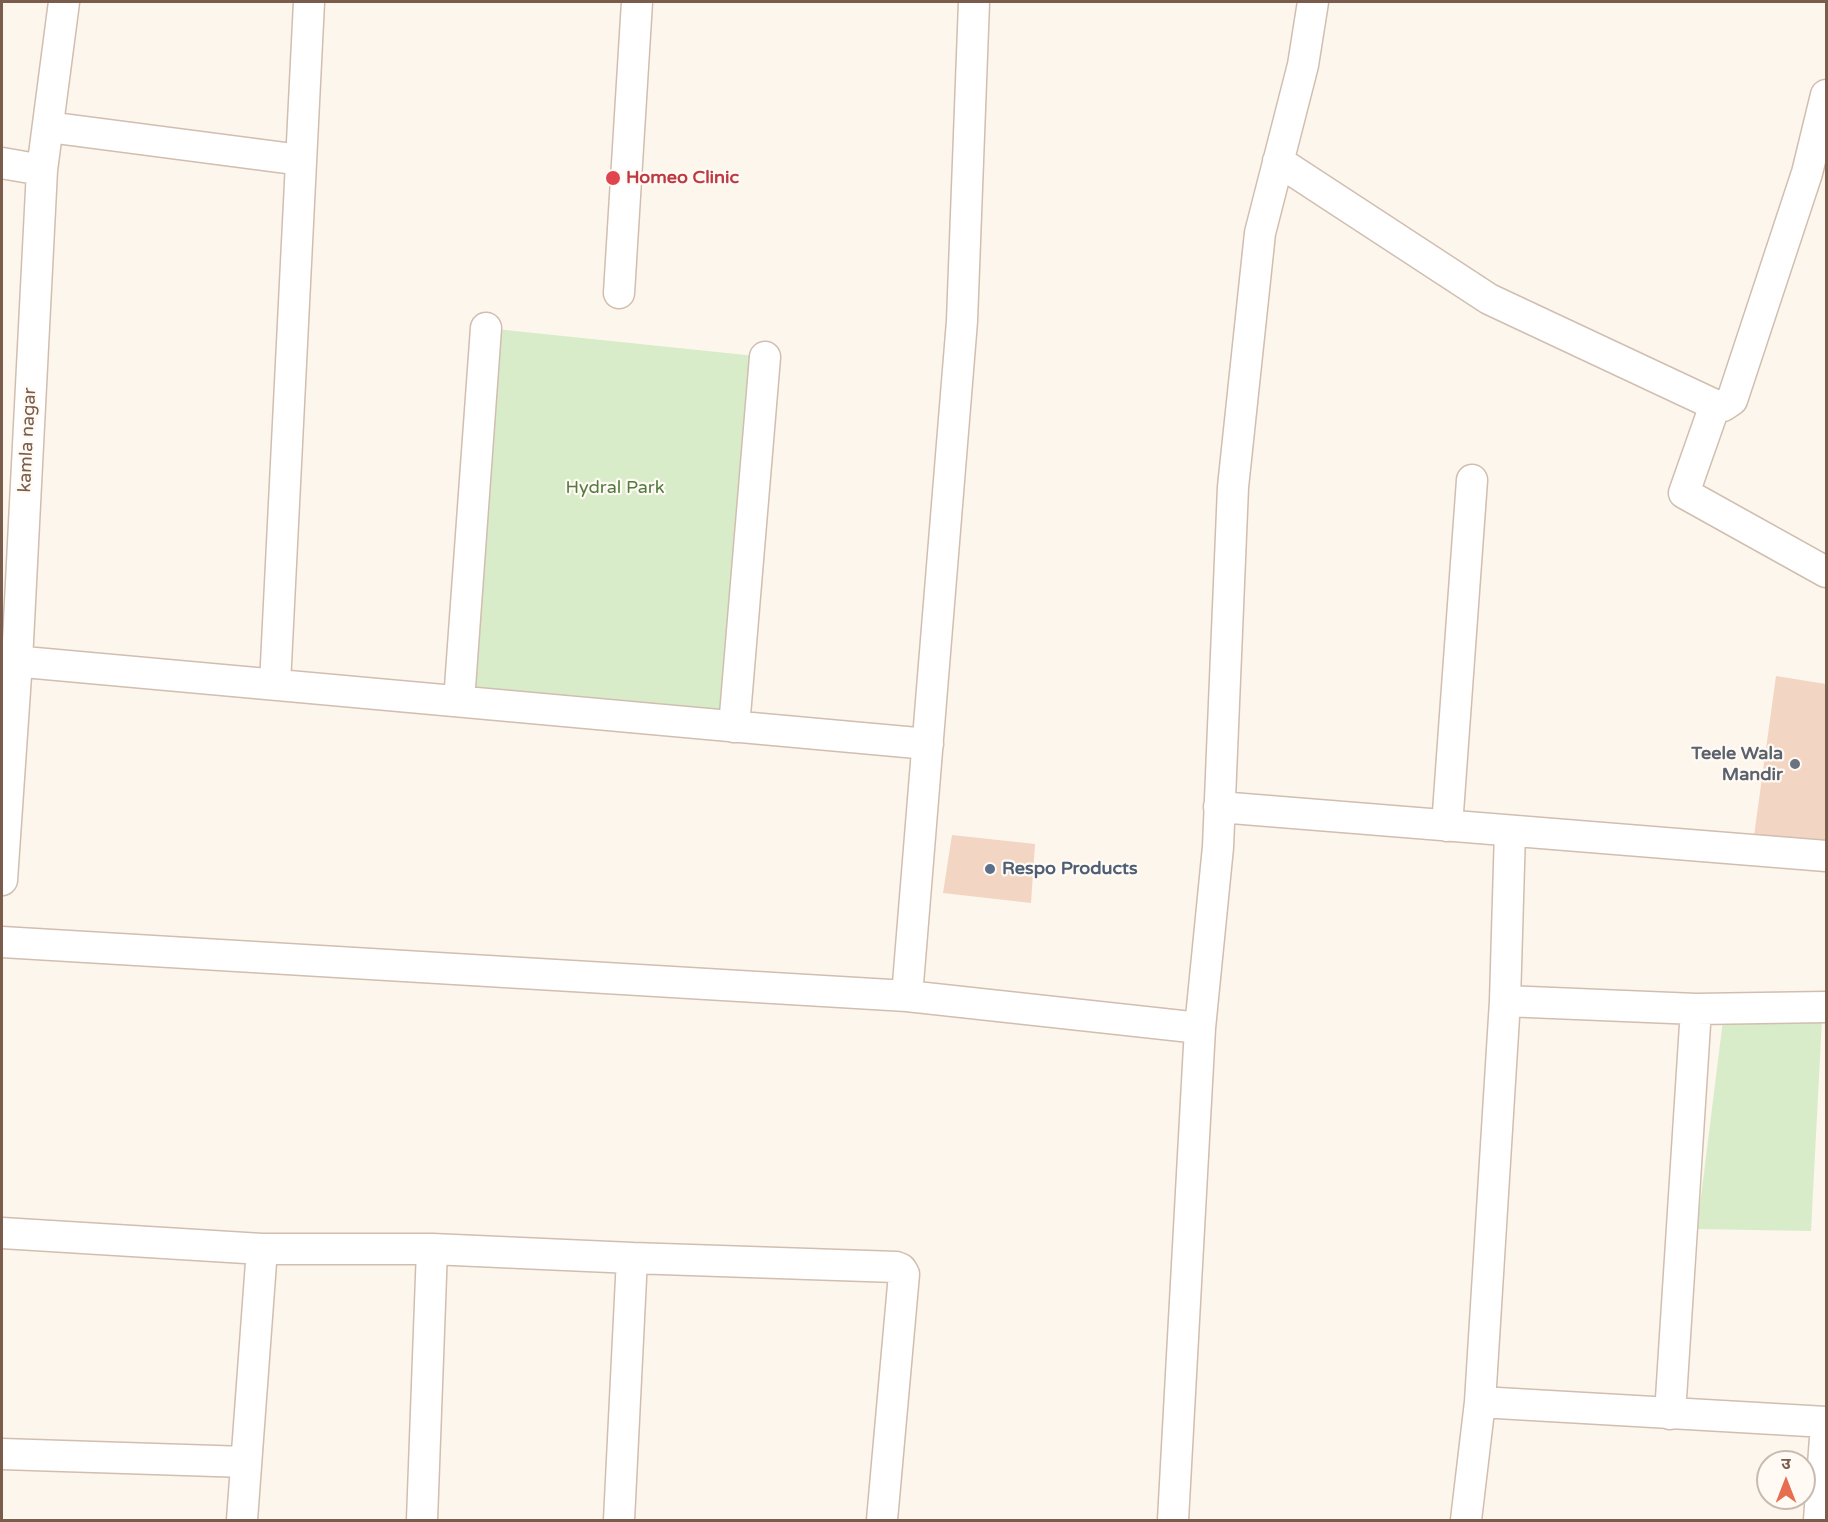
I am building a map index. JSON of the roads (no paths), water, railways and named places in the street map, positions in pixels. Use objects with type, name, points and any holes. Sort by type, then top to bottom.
[{"type":"street","name":"kamla nagar","points":[[2,880],[9,660],[42,170],[64,2]]},
{"type":"street","points":[[274,684],[309,2]]},
{"type":"street","points":[[619,293],[637,2]]},
{"type":"street","points":[[907,996],[962,321],[974,2]]},
{"type":"street","points":[[1173,1521],[1200,1028],[1218,847],[1233,487],[1260,233],[1303,65],[1313,2]]},
{"type":"street","points":[[1278,161],[1489,299],[1715,405],[1724,406],[1732,400],[1807,173],[1827,95]]},
{"type":"street","points":[[48,127],[301,160]]},
{"type":"street","points":[[2,163],[42,170]]},
{"type":"street","points":[[459,701],[486,328]]},
{"type":"street","points":[[734,727],[765,357]]},
{"type":"street","points":[[1715,405],[1684,493],[1827,572]]},
{"type":"street","points":[[1447,826],[1472,480]]},
{"type":"street","points":[[9,660],[928,744]]},
{"type":"street","points":[[1219,807],[1827,856]]},
{"type":"street","points":[[1466,1521],[1480,1402],[1505,1001],[1510,831]]},
{"type":"street","points":[[2,942],[907,996],[1200,1028]]},
{"type":"street","points":[[1505,1001],[1696,1008],[1827,1007]]},
{"type":"street","points":[[1670,1414],[1696,1008]]},
{"type":"street","points":[[2,1233],[262,1249],[432,1249],[896,1267],[904,1274],[882,1521]]},
{"type":"street","points":[[242,1521],[262,1249]]},
{"type":"street","points":[[422,1521],[432,1249]]},
{"type":"street","points":[[619,1521],[632,1258]]},
{"type":"street","points":[[1480,1402],[1827,1423],[1819,1521]]},
{"type":"street","points":[[2,1454],[246,1462]]},
{"type":"place","name":"Homeo Clinic","points":[[613,178]]},
{"type":"place","name":"Teele Wala Mandir","points":[[1795,764]]},
{"type":"place","name":"Respo Products","points":[[990,869]]},
{"type":"park label","name":"Hydral Park","points":[[615,488]]}]
